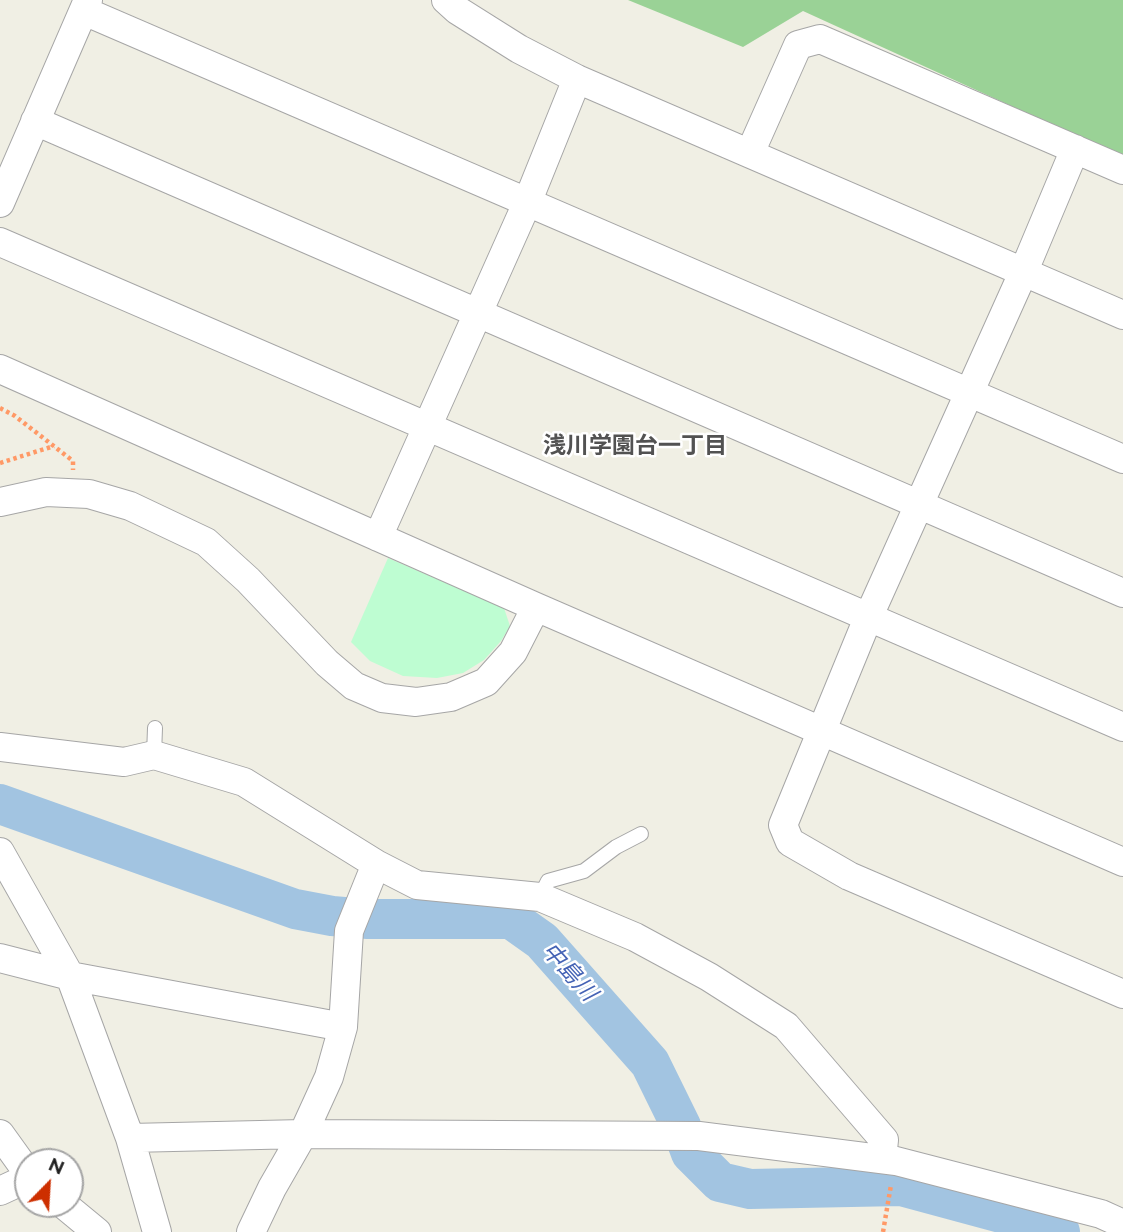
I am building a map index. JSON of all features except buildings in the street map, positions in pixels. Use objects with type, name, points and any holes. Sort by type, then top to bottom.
[{"type":"street","points":[[446,0],[519,50],[577,79],[1123,315]]},
{"type":"street","points":[[0,203],[86,6],[527,203],[1123,459]]},
{"type":"street","points":[[750,153],[798,45],[820,39],[1123,170]]},
{"type":"street","points":[[378,537],[527,203],[577,79]]},
{"type":"street","points":[[35,121],[1123,593]]},
{"type":"street","points":[[1075,149],[1023,273],[868,618],[783,825],[790,842],[849,876],[1123,994]]},
{"type":"street","points":[[0,242],[1123,727]]},
{"type":"street","points":[[0,369],[821,732],[1123,862]]},
{"type":"street","points":[[0,502],[46,492],[89,494],[131,506],[206,542],[248,580],[327,663],[354,686],[383,698],[416,702],[451,697],[486,682],[513,652],[537,607]]},
{"type":"street","points":[[0,747],[124,762],[155,742],[244,782],[376,864],[417,885],[540,897],[635,937],[709,977],[786,1026],[884,1140],[886,1171]]},
{"type":"street","points":[[0,852],[70,976],[130,1138],[157,1232]]},
{"type":"street","points":[[251,1232],[303,1134],[329,1077],[343,1027],[354,918],[376,864]]},
{"type":"street","points":[[0,958],[70,976],[343,1027]]},
{"type":"street","points":[[0,1134],[14,1155]]},
{"type":"street","points":[[130,1138],[303,1134],[699,1136],[886,1171]]},
{"type":"street","points":[[886,1171],[895,1161],[1088,1211],[1123,1224]]},
{"type":"street","points":[[80,1218],[97,1232]]},
{"type":"lane","points":[[540,897],[548,881],[584,871],[617,847],[641,834]]},
{"type":"path","points":[[0,408],[15,416],[73,461],[72,478]]},
{"type":"path","points":[[0,463],[54,446]]},
{"type":"path","points":[[883,1232],[887,1213],[886,1171]]},
{"type":"green space","points":[[628,0],[1123,0],[1123,157],[803,11],[743,47]]},
{"type":"green space","points":[[388,558],[504,608],[510,626],[501,641],[484,660],[463,673],[437,678],[403,676],[370,661],[351,642]]},
{"type":"waterway","name":"中島川","points":[[0,804],[295,909],[368,919],[511,919],[542,941],[650,1063],[691,1153],[720,1182],[750,1189],[901,1186],[1053,1227],[1060,1232]]},
{"type":"district","name":"浅川学園台一丁目","points":[[635,446]]}]
